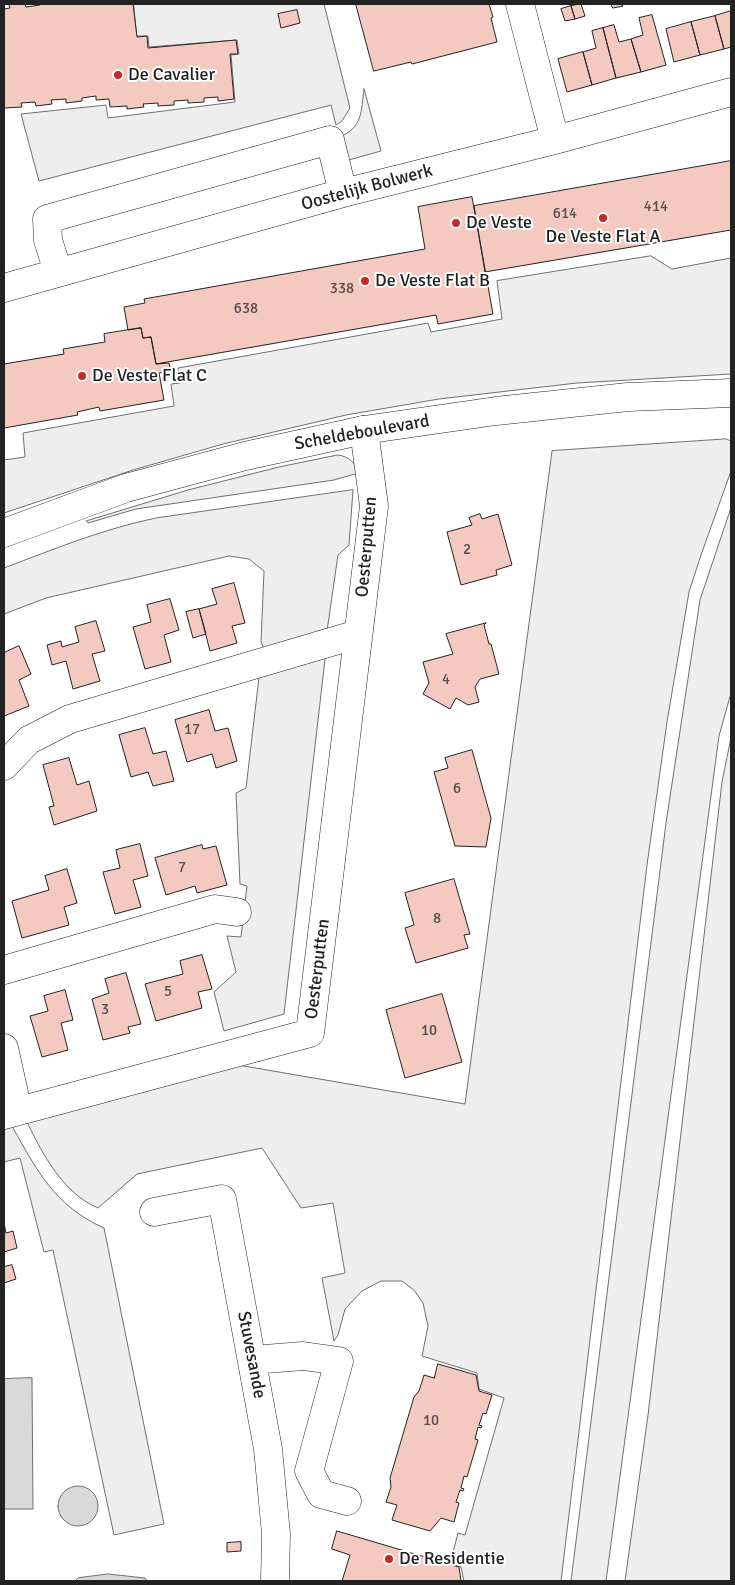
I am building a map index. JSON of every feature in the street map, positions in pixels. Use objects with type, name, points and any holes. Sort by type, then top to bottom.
[{"type":"street","points":[[520,4],[554,140]]},
{"type":"street","name":"Oostelijk Bolwerk","points":[[4,288],[343,193],[554,140],[731,92]]},
{"type":"street","points":[[58,272],[48,240],[46,218],[284,152],[330,140],[343,193]]},
{"type":"street","name":"Scheldeboulevard","points":[[4,533],[126,488],[245,456],[364,430],[496,411],[628,397],[731,393]]},
{"type":"street","name":"Oesterputten","points":[[4,1048],[11,1113],[310,1033],[374,506],[364,430]]},
{"type":"street","points":[[4,766],[29,740],[70,719],[358,634]]},
{"type":"street","points":[[4,970],[215,909],[237,912]]},
{"type":"street","name":"Stuvesande","points":[[154,1212],[222,1199],[268,1449],[276,1534],[275,1581]]},
{"type":"street","points":[[252,1360],[303,1356],[339,1361],[309,1471],[321,1494],[347,1501]]},
{"type":"shaded area","points":[[134,4],[324,4],[350,108],[342,121],[336,125],[331,105],[39,181],[21,114],[106,105],[108,118],[235,102],[231,55],[239,54],[237,40],[149,47],[148,36],[137,36]]},
{"type":"shaded area","points":[[364,89],[381,151],[345,161],[339,137],[353,129],[357,124]]},
{"type":"shaded area","points":[[651,256],[672,269],[731,258],[731,374],[577,383],[439,399],[346,415],[223,444],[133,470],[4,513],[4,460],[25,457],[23,433],[174,406],[171,384],[180,383],[178,368],[428,323],[431,332],[502,319],[497,281]]},
{"type":"shaded area","points":[[726,439],[731,441],[731,471],[689,592],[667,722],[647,865],[561,1581],[464,1581],[461,1567],[450,1564],[458,1533],[465,1535],[504,1398],[479,1389],[477,1373],[422,1356],[428,1326],[423,1303],[414,1290],[402,1281],[381,1281],[362,1291],[345,1309],[338,1335],[334,1341],[322,1278],[345,1273],[333,1203],[301,1208],[262,1148],[137,1174],[98,1208],[74,1193],[64,1183],[47,1160],[27,1122],[238,1065],[465,1104],[552,451]]},
{"type":"shaded area","points":[[338,455],[351,461],[358,473],[334,480],[136,509],[88,523],[86,521],[188,490],[279,467]]},
{"type":"shaded area","points":[[353,490],[349,545],[338,555],[326,638],[265,651],[261,642],[264,571],[249,559],[229,556],[46,598],[4,614],[4,568],[79,540],[156,518]]},
{"type":"shaded area","points":[[731,508],[731,693],[719,736],[606,1581],[571,1581],[666,823],[700,600]]},
{"type":"shaded area","points":[[326,651],[284,1014],[224,1031],[214,992],[236,972],[227,936],[241,937],[247,886],[240,884],[236,793],[246,788],[260,669]]},
{"type":"shaded area","points":[[731,738],[731,1581],[625,1581],[648,1415],[722,782]]},
{"type":"shaded area","points":[[12,1126],[49,1186],[72,1209],[104,1228],[164,1524],[114,1535],[53,1250],[44,1252],[20,1158],[4,1162],[4,1128]]},
{"type":"shaded area","points":[[32,1378],[33,1509],[4,1509],[4,1379]]},
{"type":"shaded area","points":[[82,1486],[89,1489],[95,1495],[98,1506],[97,1514],[89,1523],[82,1526],[74,1526],[67,1523],[59,1514],[58,1502],[61,1495],[70,1487]]},
{"type":"shaded area","points":[[108,1574],[145,1578],[147,1581],[75,1581],[78,1578]]},
{"type":"building","name":"De Cavalier","points":[[25,4],[26,7],[40,4],[133,4],[137,37],[147,36],[148,48],[236,40],[238,54],[230,54],[234,99],[218,101],[218,97],[204,98],[204,102],[188,103],[188,100],[174,101],[174,105],[158,106],[158,103],[143,104],[144,107],[127,109],[127,106],[110,107],[109,99],[96,100],[96,96],[82,98],[82,101],[66,103],[66,99],[51,100],[52,104],[36,106],[35,102],[21,103],[22,107],[4,108],[4,9],[10,8],[9,5]]},
{"type":"building","points":[[356,4],[489,4],[497,42],[412,64],[411,62],[374,71]]},
{"type":"building","points":[[581,4],[585,16],[575,19],[571,6]]},
{"type":"building","points":[[611,4],[622,4],[623,6],[613,8]]},
{"type":"building","points":[[571,6],[575,19],[565,21],[561,9]]},
{"type":"building","points":[[297,10],[300,23],[281,28],[278,14]]},
{"type":"building","points":[[731,11],[731,47],[724,49],[715,16]]},
{"type":"building","points":[[652,15],[666,65],[641,72],[631,39],[643,35],[639,18]]},
{"type":"building","points":[[715,16],[724,49],[700,55],[691,22]]},
{"type":"building","points":[[691,22],[700,55],[674,62],[666,29]]},
{"type":"building","points":[[614,25],[619,42],[631,39],[641,72],[616,78],[603,28]]},
{"type":"building","points":[[603,28],[616,78],[592,85],[583,52],[596,48],[592,31]]},
{"type":"building","points":[[583,52],[592,85],[567,92],[558,59]]},
{"type":"building","name":"De Veste Flat A","points":[[731,161],[731,230],[485,272],[474,206]]},
{"type":"building","name":"De Veste Flat B","points":[[472,197],[493,314],[438,324],[436,315],[156,364],[151,337],[143,338],[141,328],[128,330],[124,307],[145,303],[144,299],[425,249],[418,207]]},
{"type":"building","name":"De Veste Flat C","points":[[141,328],[143,338],[151,337],[156,364],[169,363],[171,371],[159,373],[164,400],[100,411],[99,407],[77,412],[78,415],[4,428],[4,364],[64,354],[63,349],[105,342],[104,334]]},
{"type":"building","points":[[480,514],[482,519],[498,514],[512,565],[496,570],[497,575],[461,585],[447,532],[472,525],[469,518]]},
{"type":"building","points":[[234,583],[245,623],[232,626],[237,643],[210,651],[199,609],[217,604],[212,589]]},
{"type":"building","points":[[170,599],[179,630],[164,635],[171,662],[145,669],[133,627],[151,622],[147,605]]},
{"type":"building","points":[[199,609],[206,634],[193,638],[186,612]]},
{"type":"building","points":[[96,621],[105,651],[92,654],[100,681],[73,689],[66,661],[52,665],[47,645],[61,641],[62,647],[79,642],[75,627]]},
{"type":"building","points":[[486,623],[484,625],[499,674],[480,679],[475,687],[479,702],[468,705],[456,698],[450,709],[423,694],[429,683],[423,662],[453,654],[446,634]]},
{"type":"building","points":[[19,646],[31,674],[19,680],[29,706],[4,716],[4,653]]},
{"type":"building","points":[[209,710],[215,731],[228,728],[237,761],[216,768],[212,754],[187,762],[175,720]]},
{"type":"building","points":[[145,728],[153,754],[166,751],[174,781],[153,786],[148,772],[131,777],[119,735]]},
{"type":"building","points":[[472,750],[491,818],[486,847],[455,846],[434,772],[448,768],[445,758]]},
{"type":"building","points":[[69,758],[77,785],[89,781],[97,811],[54,825],[49,807],[54,806],[43,765]]},
{"type":"building","points":[[140,844],[148,876],[133,880],[141,907],[115,914],[103,872],[120,868],[116,850]]},
{"type":"building","points":[[202,845],[203,849],[216,846],[227,885],[197,893],[195,886],[166,895],[155,858]]},
{"type":"building","points":[[67,869],[77,903],[64,907],[69,925],[22,938],[12,901],[49,890],[45,876]]},
{"type":"building","points":[[454,879],[470,934],[464,935],[468,948],[416,963],[405,928],[414,925],[405,893]]},
{"type":"building","points":[[202,955],[212,989],[198,992],[202,1008],[156,1021],[145,984],[183,974],[180,961]]},
{"type":"building","points":[[126,973],[141,1024],[128,1027],[130,1033],[103,1040],[92,999],[109,993],[105,979]]},
{"type":"building","points":[[65,990],[73,1020],[61,1023],[68,1050],[42,1057],[30,1016],[48,1011],[44,996]]},
{"type":"building","points":[[442,994],[462,1062],[405,1078],[386,1010]]},
{"type":"building","points":[[4,1223],[6,1233],[13,1231],[17,1248],[4,1252]]},
{"type":"building","points":[[12,1265],[16,1279],[4,1283],[4,1267]]},
{"type":"building","points":[[438,1364],[476,1375],[479,1391],[492,1395],[486,1414],[483,1413],[479,1425],[482,1426],[481,1428],[478,1427],[475,1439],[478,1440],[467,1477],[464,1476],[461,1488],[464,1489],[463,1491],[460,1490],[456,1502],[459,1503],[454,1522],[441,1518],[430,1531],[392,1520],[397,1505],[386,1502],[391,1487],[390,1478],[414,1397],[419,1391],[424,1375],[434,1378]]},
{"type":"building","name":"De Residentie","points":[[337,1531],[459,1567],[461,1581],[342,1581],[350,1555],[332,1549]]},
{"type":"building","points":[[241,1542],[241,1551],[227,1552],[227,1543]]},
{"type":"place","name":"De Cavalier","points":[[118,75]]},
{"type":"place","name":"De Veste Flat A","points":[[603,218]]},
{"type":"place","name":"De Veste","points":[[456,223]]},
{"type":"place","name":"De Veste Flat B","points":[[365,281]]},
{"type":"place","name":"De Veste Flat C","points":[[82,376]]},
{"type":"place","name":"De Residentie","points":[[389,1559]]}]
